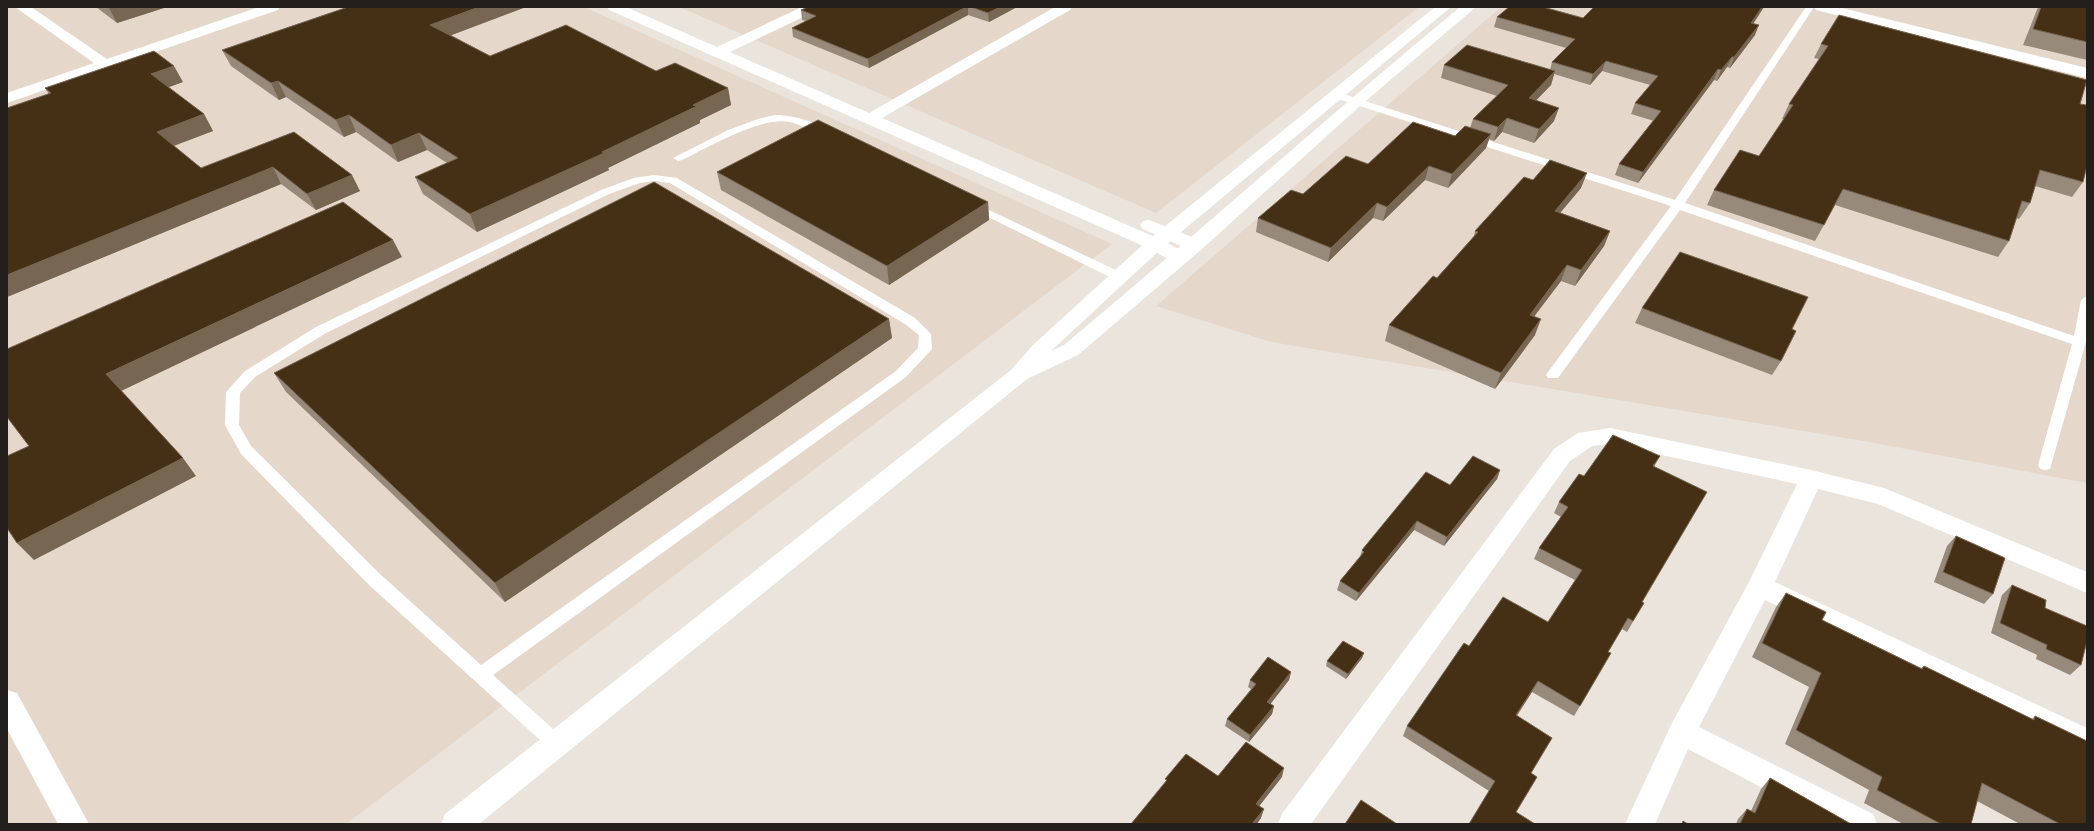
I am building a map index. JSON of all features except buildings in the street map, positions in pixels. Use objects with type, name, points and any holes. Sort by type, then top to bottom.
[{"type":"street","points":[[22,7],[105,64]]},
{"type":"street","points":[[7,98],[273,7]]},
{"type":"street","points":[[614,7],[869,119],[1162,239],[1195,245]]},
{"type":"street","points":[[647,7],[884,110],[1162,239],[1179,257]]},
{"type":"street","points":[[718,52],[813,7]]},
{"type":"street","points":[[869,119],[1065,7]]},
{"type":"street","points":[[456,824],[1018,375],[1040,350],[1162,239],[1444,7]]},
{"type":"street","points":[[1018,375],[1071,350],[1195,245],[1356,102],[1469,7]]},
{"type":"street","points":[[1821,7],[2087,73]]},
{"type":"street","points":[[1293,824],[1562,455],[1586,439],[1610,436],[1811,479],[1884,497],[2087,583]]},
{"type":"street","points":[[1640,824],[1682,732],[1760,586],[1811,479]]},
{"type":"street","points":[[1760,586],[2087,742]]},
{"type":"street","points":[[7,702],[74,824]]},
{"type":"street","points":[[1682,732],[1862,824]]},
{"type":"lane","points":[[1553,375],[1678,205],[1810,7]]},
{"type":"lane","points":[[1336,95],[1678,205],[2079,342]]},
{"type":"lane","points":[[678,158],[749,125],[771,119],[785,118],[804,123],[839,140]]},
{"type":"lane","points":[[480,675],[900,374],[926,349],[925,334],[910,321],[673,180],[658,177],[641,179],[605,192],[321,330],[250,374],[233,392],[232,425],[246,450],[374,579],[480,675],[556,743]]},
{"type":"lane","points":[[962,200],[1120,277]]},
{"type":"lane","points":[[2045,465],[2079,342],[2087,300]]},
{"type":"shaded area","points":[[7,7],[584,7],[1112,244],[346,824],[7,824]]},
{"type":"shaded area","points":[[679,7],[1419,7],[1156,213]]},
{"type":"shaded area","points":[[1501,7],[2087,7],[2087,483],[1869,442],[1271,342],[1156,306]]}]
